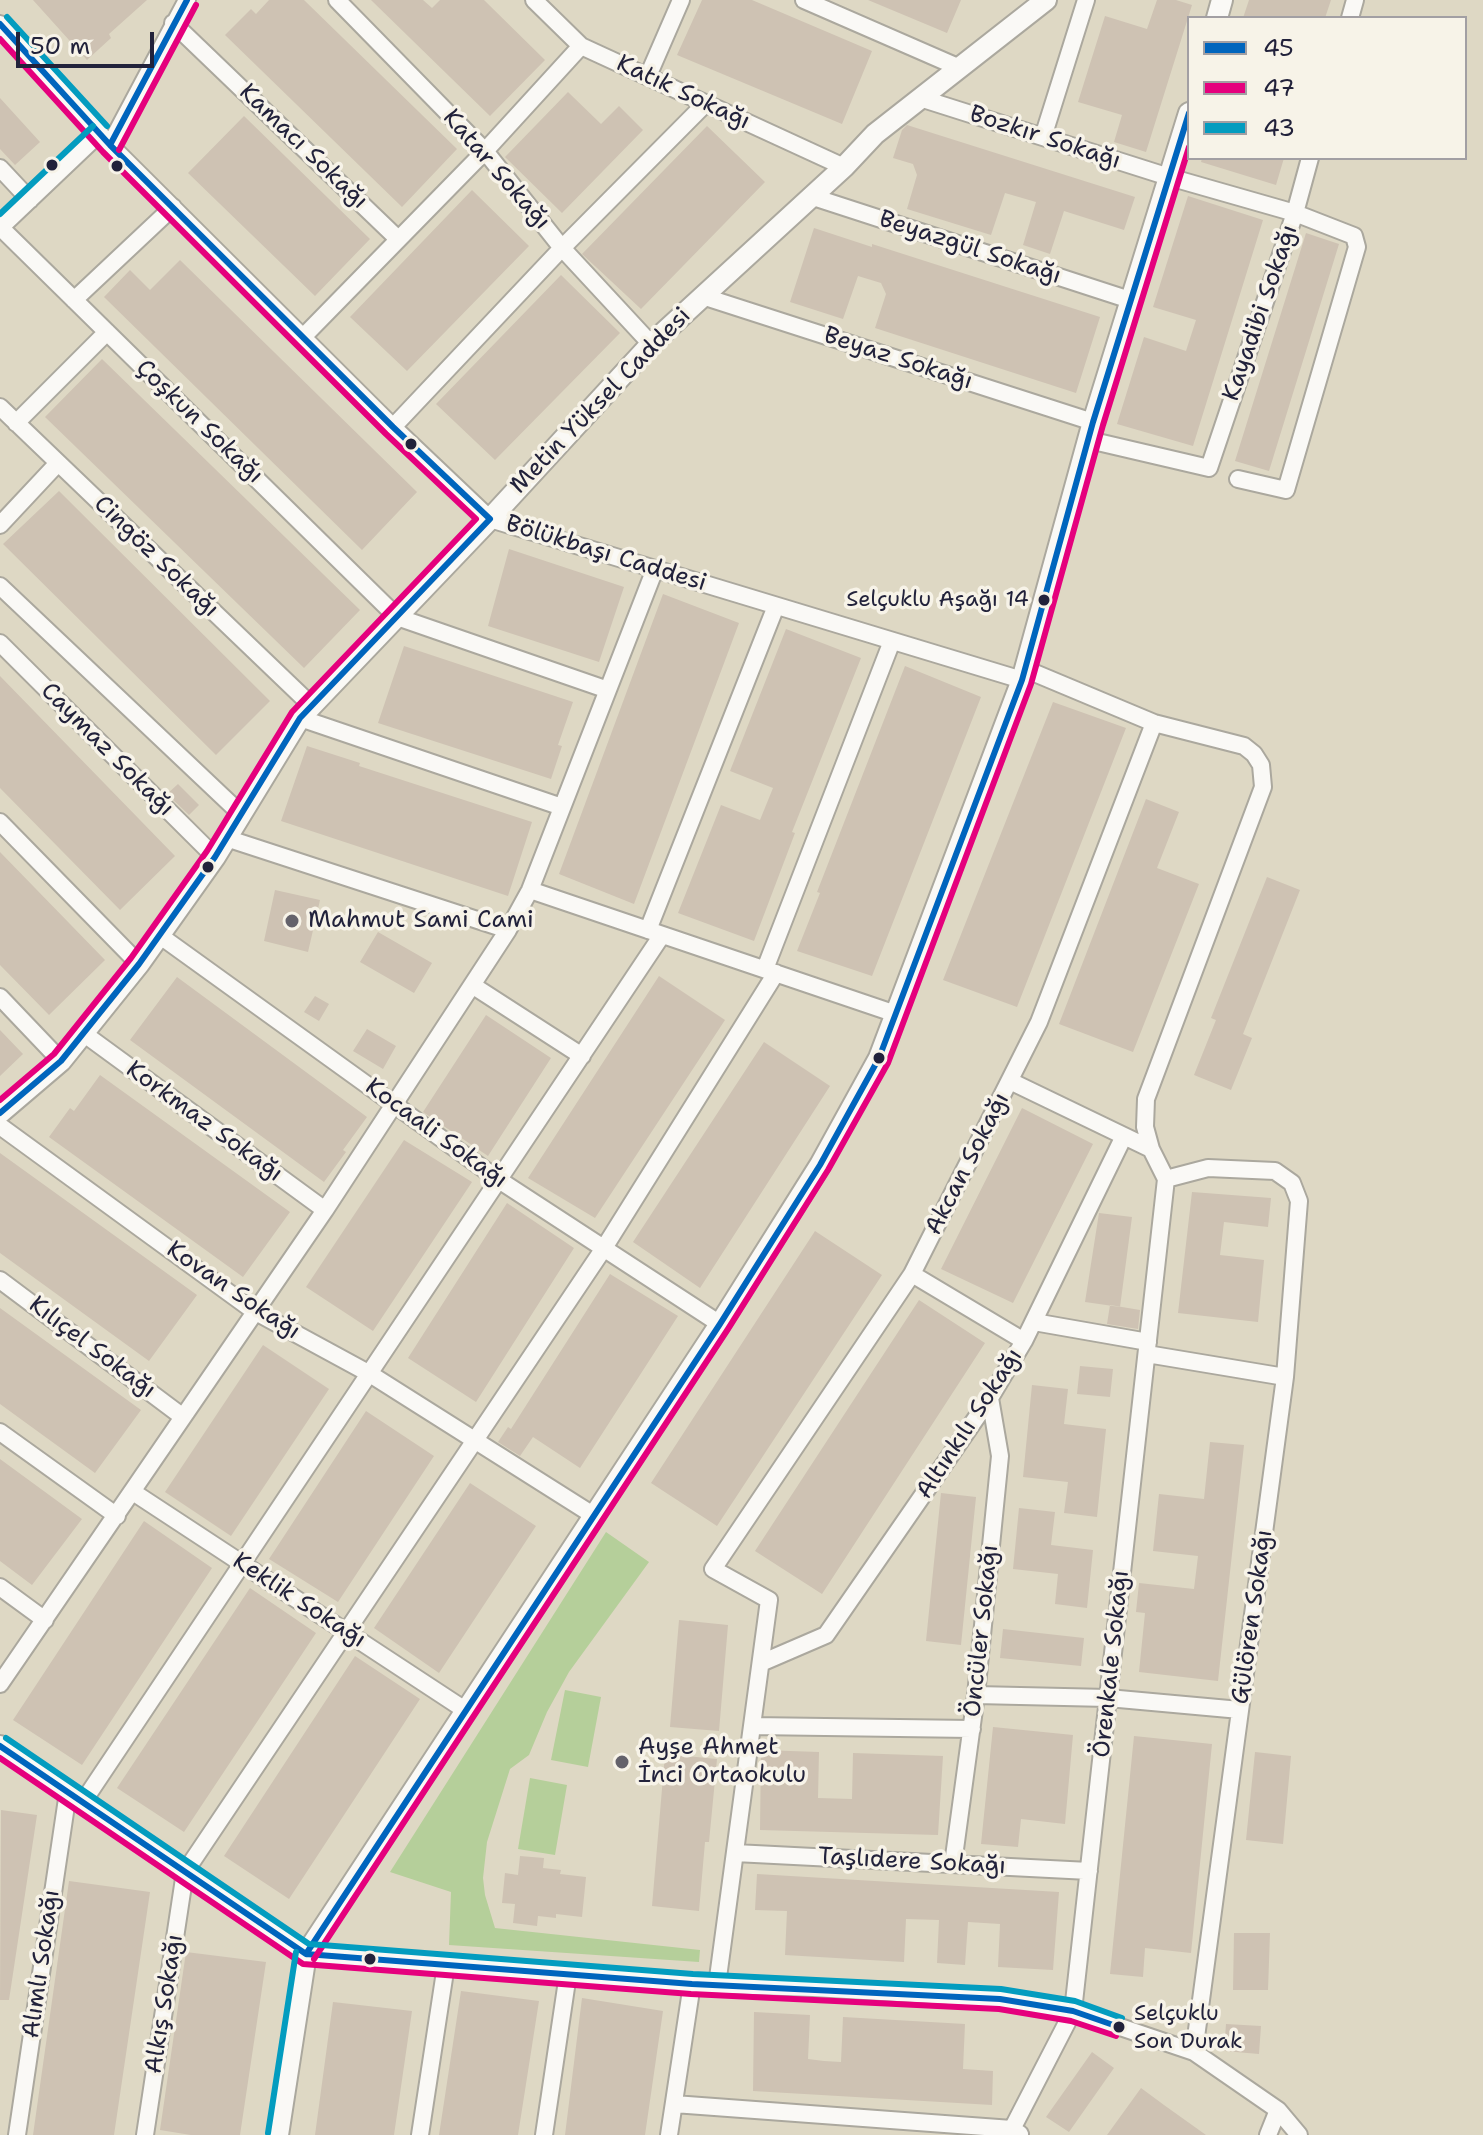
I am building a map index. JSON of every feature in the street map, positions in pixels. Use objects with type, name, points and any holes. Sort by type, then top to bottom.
[{"type":"street","name":"Katar Sokağı","points":[[337,0],[485,151],[562,248],[651,344]]},
{"type":"street","points":[[648,76],[681,0]]},
{"type":"street","points":[[804,0],[960,68]]},
{"type":"street","name":"Metin Yüksel Caddesi","points":[[0,1113],[61,1061],[139,964],[215,857],[306,712],[651,344],[844,167],[875,134],[1046,0]]},
{"type":"street","points":[[1043,137],[1086,0]]},
{"type":"street","name":"Katık Sokağı","points":[[537,1],[581,46],[844,167]]},
{"type":"street","points":[[0,228],[105,139],[183,2]]},
{"type":"street","name":"Kamacı Sokağı","points":[[173,23],[398,239]]},
{"type":"street","name":"Bölükbaşı Caddesi","points":[[0,24],[105,139],[393,427],[490,519],[892,641],[1023,675],[1154,723],[1244,746],[1254,754],[1264,776],[1263,787],[1146,1099],[1145,1127],[1151,1149]]},
{"type":"street","points":[[303,337],[485,151],[581,46]]},
{"type":"street","name":"Bozkır Sokağı","points":[[920,98],[1169,177],[1295,213],[1351,234],[1357,247],[1286,490],[1238,479]]},
{"type":"street","points":[[393,427],[562,248],[706,103]]},
{"type":"street","points":[[278,2135],[306,1954],[720,1324],[820,1165],[879,1058],[1023,675],[1091,431],[1187,119]]},
{"type":"street","name":"Kayadibi Sokağı","points":[[1209,468],[1295,213],[1309,160]]},
{"type":"street","points":[[0,168],[30,200]]},
{"type":"street","name":"Beyazgül Sokağı","points":[[810,196],[1130,300]]},
{"type":"street","points":[[74,300],[173,207]]},
{"type":"street","name":"Çoşkun Sokağı","points":[[0,228],[397,617]]},
{"type":"street","name":"Beyaz Sokağı","points":[[702,296],[1091,431],[1209,468]]},
{"type":"street","points":[[16,423],[107,332]]},
{"type":"street","name":"Cingöz Sokağı","points":[[0,407],[306,712]]},
{"type":"street","points":[[0,525],[58,463]]},
{"type":"street","points":[[0,1684],[325,1210],[508,930],[530,890],[655,569]]},
{"type":"street","points":[[0,586],[241,814]]},
{"type":"street","points":[[76,1797],[370,1374],[582,1056],[655,932],[776,606]]},
{"type":"street","points":[[397,617],[608,690]]},
{"type":"street","points":[[185,1872],[604,1248],[770,971],[892,641]]},
{"type":"street","name":"Caymaz Sokağı","points":[[0,643],[215,857]]},
{"type":"street","points":[[306,712],[562,807]]},
{"type":"street","name":"Akcan Sokağı","points":[[761,1663],[769,1600],[713,1569],[912,1274],[1039,1022],[1154,723]]},
{"type":"street","points":[[0,822],[139,964]]},
{"type":"street","points":[[226,838],[508,930]]},
{"type":"street","points":[[530,890],[896,1014]]},
{"type":"street","name":"Kocaali Sokağı","points":[[159,935],[499,1180],[720,1324]]},
{"type":"street","points":[[472,985],[582,1056]]},
{"type":"street","points":[[0,997],[61,1061]]},
{"type":"street","name":"Korkmaz Sokağı","points":[[83,1033],[325,1210]]},
{"type":"street","points":[[1010,1081],[1151,1149],[1166,1179]]},
{"type":"street","name":"Kovan Sokağı","points":[[0,1126],[254,1311],[370,1374],[593,1515]]},
{"type":"street","name":"Altınkılı Sokağı","points":[[761,1663],[826,1635],[990,1398],[1034,1322],[1124,1136]]},
{"type":"street","name":"Gülören Sokağı","points":[[1166,1179],[1208,1168],[1275,1171],[1292,1183],[1299,1201],[1285,1377],[1194,2052]]},
{"type":"street","name":"Örenkale Sokağı","points":[[1014,2133],[1073,2011],[1166,1179]]},
{"type":"street","points":[[912,1274],[1024,1341]]},
{"type":"street","name":"Kılıçel Sokağı","points":[[0,1280],[183,1417]]},
{"type":"street","points":[[1034,1322],[1285,1377]]},
{"type":"street","name":"Öncüler Sokağı","points":[[953,1864],[976,1695],[1000,1456],[990,1398]]},
{"type":"street","points":[[0,1432],[117,1516]]},
{"type":"street","name":"Keklik Sokağı","points":[[133,1492],[465,1710]]},
{"type":"street","points":[[0,1587],[45,1620]]},
{"type":"street","points":[[717,1985],[761,1663]]},
{"type":"street","points":[[976,1695],[1108,1698],[1240,1710]]},
{"type":"street","points":[[752,1726],[972,1729]]},
{"type":"street","points":[[0,1746],[306,1954],[692,1984],[1000,1999],[1073,2011],[1194,2052],[1278,2110],[1299,2135]]},
{"type":"street","name":"Alımlı Sokağı","points":[[17,2135],[76,1797]]},
{"type":"street","name":"Taşlıdere Sokağı","points":[[735,1853],[1089,1871]]},
{"type":"street","name":"Alkış Sokağı","points":[[145,2135],[185,1872]]},
{"type":"street","points":[[420,2135],[446,1965]]},
{"type":"street","points":[[544,2135],[568,1974]]},
{"type":"street","points":[[669,2135],[692,1984]]},
{"type":"street","points":[[674,2104],[1014,2133]]},
{"type":"street","points":[[1268,2135],[1278,2110]]},
{"type":"green space","points":[[606,1532],[649,1562],[569,1672],[547,1712],[529,1755],[510,1769],[487,1842],[483,1878],[485,1895],[495,1928],[700,1950],[699,1962],[449,1945],[451,1892],[390,1872]]},
{"type":"green space","points":[[565,1690],[601,1697],[588,1767],[551,1760]]},
{"type":"green space","points":[[530,1778],[567,1785],[555,1855],[518,1849]]},
{"type":"building","points":[[33,0],[147,0],[109,34],[111,38],[87,60]]},
{"type":"building","points":[[269,0],[304,0],[457,149],[402,207],[225,35],[251,9],[256,14]]},
{"type":"building","points":[[371,0],[423,0],[432,8],[440,0],[484,0],[545,60],[490,116]]},
{"type":"building","points":[[702,0],[752,0],[872,51],[842,124],[677,55]]},
{"type":"building","points":[[868,0],[961,0],[947,33]]},
{"type":"building","points":[[1157,0],[1176,0],[1192,5],[1146,152],[1114,142],[1122,115],[1078,102],[1105,16],[1147,29]]},
{"type":"building","points":[[1249,0],[1331,0],[1326,16],[1244,16]]},
{"type":"building","points":[[568,92],[601,124],[619,106],[643,130],[562,213],[505,157]]},
{"type":"building","points":[[0,98],[40,142],[15,165],[0,149]]},
{"type":"building","points":[[244,116],[370,239],[315,296],[188,173]]},
{"type":"building","points":[[907,125],[1135,197],[1124,230],[1064,211],[1050,254],[1023,245],[1036,202],[1005,193],[991,235],[907,209],[917,175],[913,164],[893,158],[902,130]]},
{"type":"building","points":[[707,126],[765,182],[641,309],[582,254]]},
{"type":"building","points":[[1202,160],[1283,160],[1276,185]]},
{"type":"building","points":[[472,190],[529,246],[407,371],[350,317]]},
{"type":"building","points":[[1188,196],[1263,220],[1193,446],[1117,424],[1144,337],[1186,351],[1196,320],[1153,307]]},
{"type":"building","points":[[814,228],[1100,317],[1076,393],[875,328],[886,294],[881,283],[858,276],[843,319],[790,302]]},
{"type":"building","points":[[1306,233],[1339,244],[1269,471],[1235,461]]},
{"type":"building","points":[[180,260],[417,492],[362,550],[104,297],[130,270],[150,290]]},
{"type":"building","points":[[561,275],[620,333],[495,460],[436,404]]},
{"type":"building","points":[[102,359],[360,610],[304,668],[45,417]]},
{"type":"building","points":[[59,491],[270,701],[216,755],[3,544]]},
{"type":"building","points":[[509,549],[624,587],[599,662],[488,626]]},
{"type":"building","points":[[663,594],[739,623],[634,904],[559,874]]},
{"type":"building","points":[[786,629],[861,658],[792,832],[795,833],[754,941],[678,913],[721,805],[760,820],[773,788],[730,771]]},
{"type":"building","points":[[404,646],[573,702],[558,745],[562,746],[551,779],[378,723]]},
{"type":"building","points":[[905,666],[981,697],[872,976],[797,951]]},
{"type":"building","points":[[0,676],[175,856],[120,910],[0,788]]},
{"type":"building","points":[[1053,702],[1126,728],[1017,1007],[943,980]]},
{"type":"building","points":[[307,746],[532,822],[508,896],[281,821]]},
{"type":"building","points":[[178,784],[199,805],[189,815],[167,794]]},
{"type":"building","points":[[1146,799],[1179,812],[1157,868],[1199,884],[1133,1052],[1059,1024]]},
{"type":"building","points":[[0,852],[105,960],[49,1015],[0,965]]},
{"type":"building","points":[[1267,877],[1300,890],[1243,1034],[1252,1038],[1231,1090],[1194,1075],[1216,1020],[1211,1018]]},
{"type":"building","name":"Mahmut Sami Cami","points":[[275,890],[320,900],[308,952],[264,941]]},
{"type":"building","points":[[378,932],[432,963],[414,993],[360,962]]},
{"type":"building","points":[[659,976],[725,1020],[595,1218],[528,1178]]},
{"type":"building","points":[[177,977],[367,1117],[324,1182],[130,1040]]},
{"type":"building","points":[[315,996],[329,1004],[319,1021],[304,1012]]},
{"type":"building","points":[[486,1015],[551,1058],[488,1156],[423,1112]]},
{"type":"building","points":[[367,1029],[396,1046],[383,1069],[353,1051]]},
{"type":"building","points":[[0,1030],[23,1054],[0,1076]]},
{"type":"building","points":[[764,1042],[830,1086],[700,1288],[633,1242]]},
{"type":"building","points":[[100,1075],[290,1212],[243,1277],[49,1137],[70,1108],[74,1111]]},
{"type":"building","points":[[1022,1108],[1093,1144],[1013,1303],[941,1269]]},
{"type":"building","points":[[404,1140],[472,1182],[373,1331],[306,1287]]},
{"type":"building","points":[[0,1153],[197,1295],[149,1361],[0,1253]]},
{"type":"building","points":[[1192,1192],[1271,1198],[1268,1227],[1224,1222],[1220,1255],[1264,1260],[1258,1322],[1178,1313]]},
{"type":"building","points":[[507,1203],[574,1248],[476,1402],[408,1358]]},
{"type":"building","points":[[1099,1213],[1132,1217],[1120,1307],[1085,1302]]},
{"type":"building","points":[[815,1231],[882,1275],[717,1526],[651,1483]]},
{"type":"building","points":[[610,1274],[678,1316],[580,1468],[533,1437],[520,1456],[498,1442],[508,1427],[511,1429]]},
{"type":"building","points":[[919,1300],[985,1343],[822,1594],[755,1551]]},
{"type":"building","points":[[1110,1305],[1140,1310],[1138,1329],[1107,1324]]},
{"type":"building","points":[[0,1308],[141,1410],[95,1473],[0,1404]]},
{"type":"building","points":[[263,1345],[329,1389],[231,1536],[165,1492]]},
{"type":"building","points":[[1080,1366],[1113,1369],[1110,1397],[1077,1394]]},
{"type":"building","points":[[1032,1385],[1068,1389],[1064,1424],[1106,1429],[1097,1517],[1064,1513],[1068,1482],[1023,1477]]},
{"type":"building","points":[[366,1411],[434,1456],[338,1602],[269,1559]]},
{"type":"building","points":[[1210,1442],[1244,1445],[1218,1681],[1139,1672],[1145,1613],[1136,1612],[1139,1583],[1194,1589],[1198,1556],[1153,1551],[1159,1494],[1204,1499]]},
{"type":"building","points":[[0,1459],[82,1519],[32,1585],[0,1561]]},
{"type":"building","points":[[470,1483],[536,1526],[439,1673],[374,1628]]},
{"type":"building","points":[[941,1493],[976,1497],[961,1645],[926,1641]]},
{"type":"building","points":[[1019,1508],[1055,1512],[1051,1545],[1093,1550],[1087,1608],[1055,1604],[1058,1574],[1013,1569]]},
{"type":"building","points":[[144,1521],[212,1568],[82,1765],[13,1720]]},
{"type":"building","points":[[250,1588],[316,1633],[184,1832],[117,1788]]},
{"type":"building","points":[[679,1620],[728,1625],[719,1731],[670,1727]]},
{"type":"building","points":[[1003,1629],[1084,1638],[1081,1666],[1000,1658]]},
{"type":"building","points":[[355,1656],[420,1699],[289,1899],[224,1856]]},
{"type":"building","points":[[993,1727],[1073,1735],[1065,1824],[1021,1819],[1018,1847],[981,1844]]},
{"type":"building","points":[[1134,1736],[1212,1744],[1191,1953],[1145,1948],[1143,1977],[1110,1974]]},
{"type":"building","points":[[761,1750],[819,1752],[818,1798],[852,1799],[853,1753],[943,1756],[938,1835],[760,1830]]},
{"type":"building","points":[[1255,1752],[1291,1756],[1283,1844],[1246,1840]]},
{"type":"building","points":[[665,1754],[717,1759],[699,1911],[652,1906]]},
{"type":"building","points":[[1,1810],[37,1815],[9,2000],[0,2000]]},
{"type":"building","points":[[520,1856],[544,1858],[543,1868],[586,1877],[582,1917],[556,1914],[556,1918],[538,1916],[537,1926],[513,1923],[515,1904],[502,1903],[505,1873],[518,1875]]},
{"type":"building","points":[[757,1874],[1059,1892],[1053,1970],[998,1967],[1000,1924],[968,1922],[965,1965],[937,1963],[939,1920],[906,1919],[904,1962],[785,1955],[787,1911],[755,1910]]},
{"type":"building","points":[[69,1881],[150,1892],[114,2135],[33,2135]]},
{"type":"building","points":[[1234,1933],[1270,1933],[1268,1990],[1233,1990]]},
{"type":"building","points":[[186,1952],[266,1962],[240,2135],[191,2135],[160,2130]]},
{"type":"building","points":[[461,1991],[539,2001],[518,2135],[439,2135]]},
{"type":"building","points":[[582,1998],[663,2011],[645,2135],[565,2135]]},
{"type":"building","points":[[333,2002],[412,2011],[394,2135],[315,2135]]},
{"type":"building","points":[[754,2012],[810,2015],[808,2059],[841,2062],[843,2017],[965,2024],[963,2069],[993,2071],[992,2105],[753,2091]]},
{"type":"building","points":[[1226,2024],[1261,2026],[1259,2054],[1224,2051]]},
{"type":"building","points":[[1092,2052],[1114,2068],[1069,2132],[1046,2117]]},
{"type":"building","points":[[1141,2088],[1164,2105],[1206,2135],[1107,2135]]},
{"type":"transit line","name":"45","points":[[110,145],[187,0]]},
{"type":"transit line","name":"47","points":[[119,150],[196,5]]},
{"type":"transit line","name":"43","points":[[7,17],[107,126]]},
{"type":"transit line","name":"45","points":[[0,24],[110,145],[393,427],[490,519],[300,718],[215,857],[139,964],[61,1061],[0,1113]]},
{"type":"transit line","name":"47","points":[[0,39],[103,152],[386,434],[476,519],[292,712],[207,851],[131,958],[54,1054],[0,1100]]},
{"type":"transit line","name":"45","points":[[306,1954],[720,1324],[820,1165],[879,1058],[1022,680],[1093,422],[1187,119]]},
{"type":"transit line","name":"43","points":[[0,214],[93,126]]},
{"type":"transit line","name":"47","points":[[314,1959],[728,1329],[828,1170],[888,1063],[1031,684],[1103,425],[1187,153]]},
{"type":"transit line","name":"43","points":[[6,1738],[309,1944],[693,1974],[1001,1989],[1075,2001],[1122,2018]]},
{"type":"transit line","name":"45","points":[[0,1746],[306,1954],[692,1984],[1000,1999],[1073,2011],[1119,2027]]},
{"type":"transit line","name":"47","points":[[0,1758],[303,1964],[691,1994],[999,2009],[1071,2021],[1116,2036]]},
{"type":"transit line","name":"43","points":[[268,2133],[296,1952]]},
{"type":"place","name":"Selçuklu Aşağı 14","points":[[1044,600]]},
{"type":"place","name":"Mahmut Sami Cami","points":[[292,921]]},
{"type":"place","name":"Ayşe Ahmet İnci Ortaokulu","points":[[622,1762]]},
{"type":"place","name":"Selçuklu Son Durak","points":[[1119,2027]]}]
